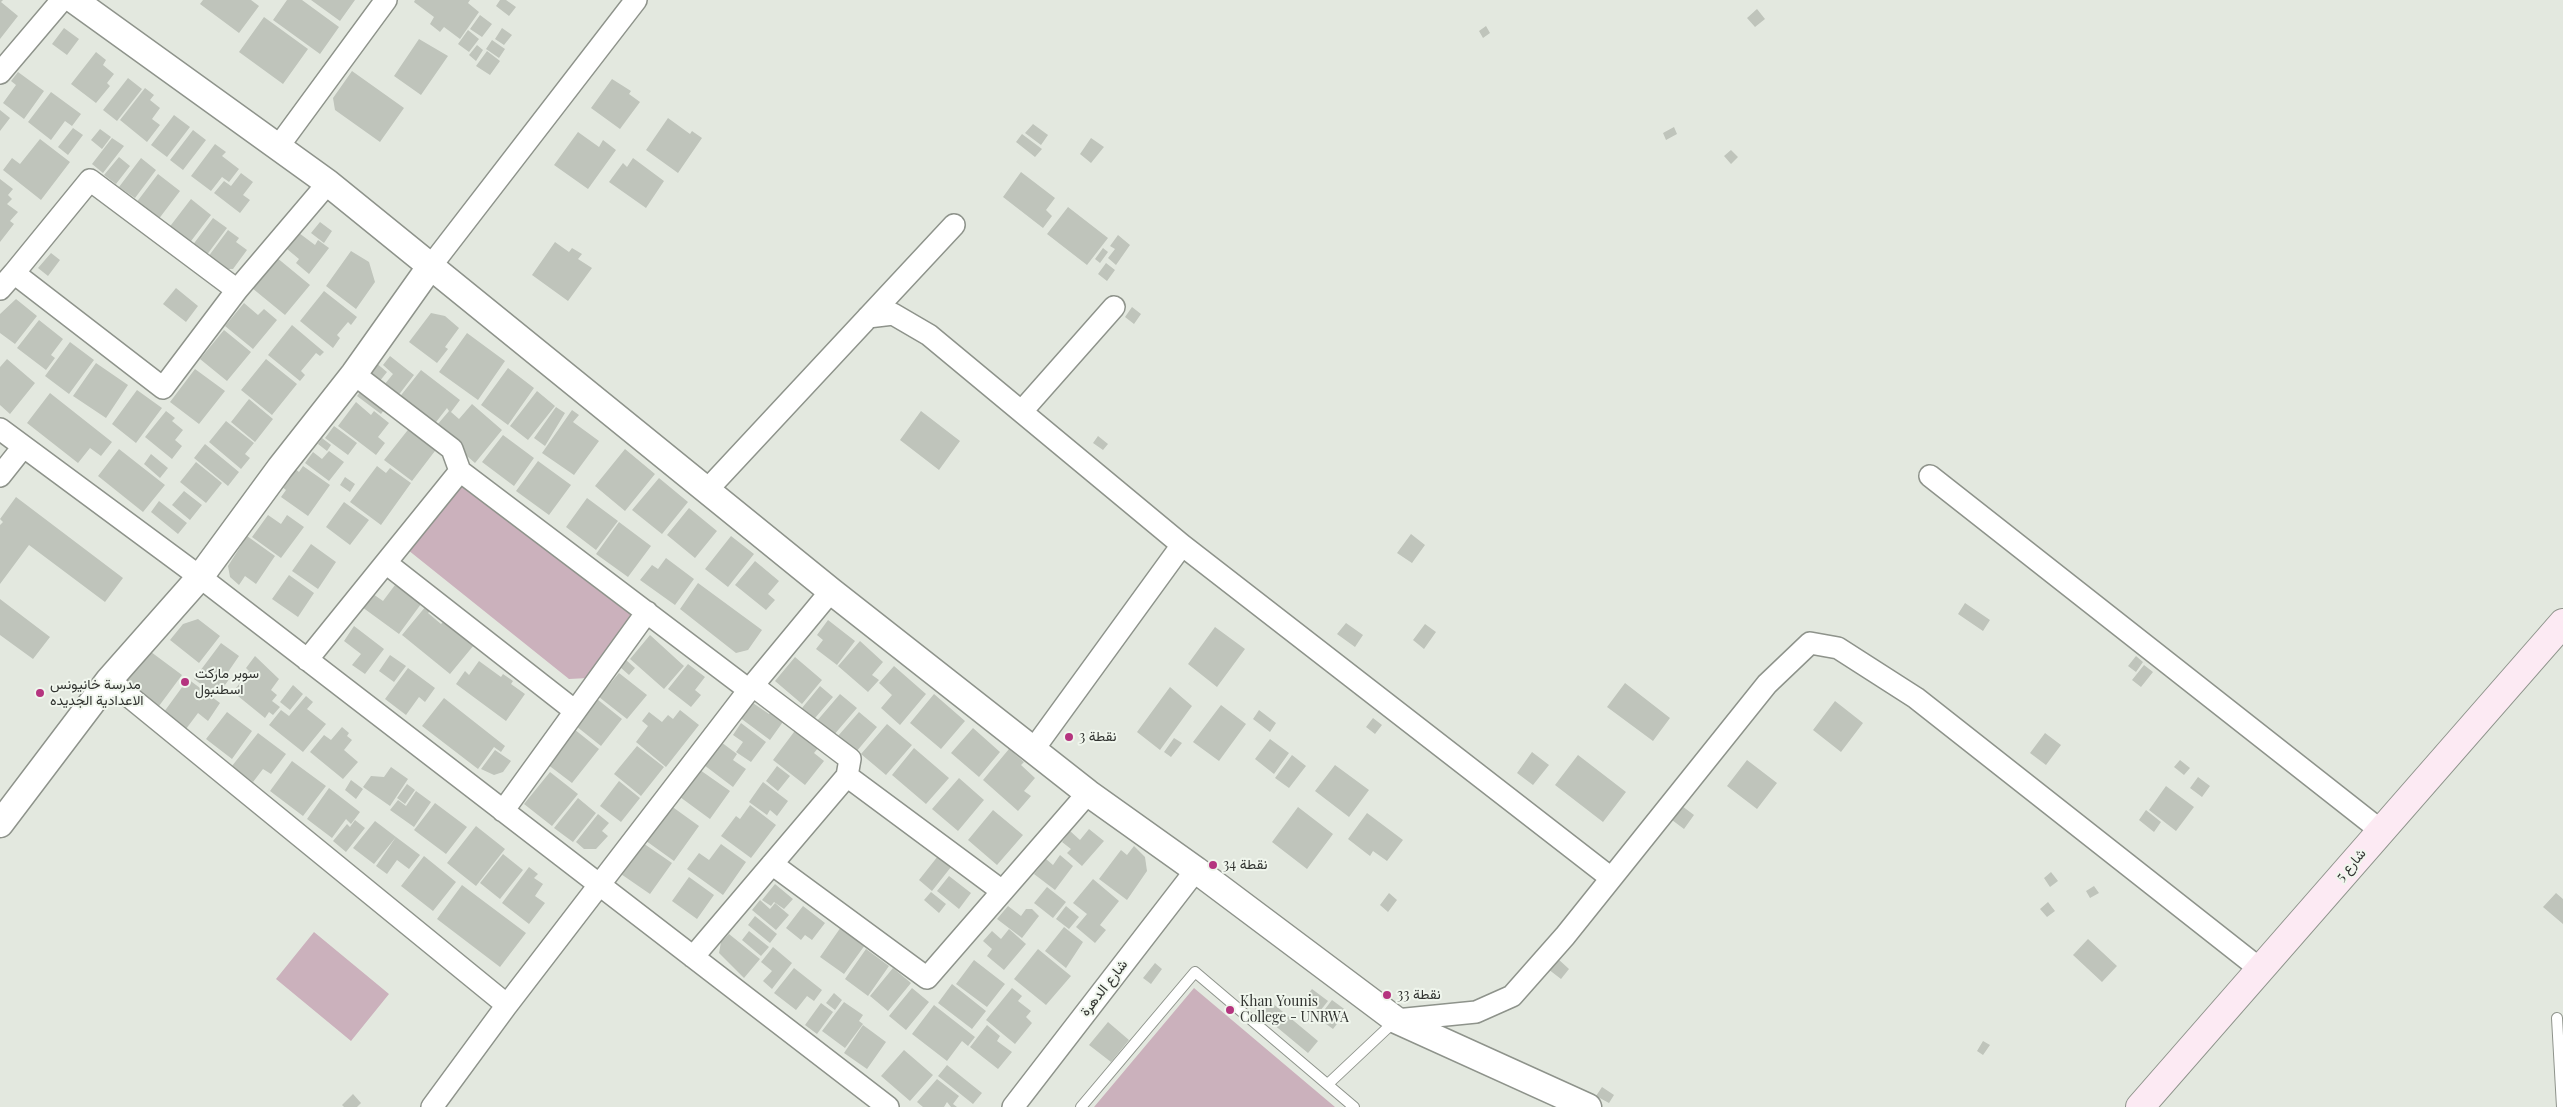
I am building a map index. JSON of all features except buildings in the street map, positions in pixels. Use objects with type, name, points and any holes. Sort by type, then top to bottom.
[{"type":"main road","name":"شارع 5","points":[[2140,1107],[2380,830],[2563,624]]},
{"type":"street","points":[[0,73],[62,0]]},
{"type":"street","points":[[74,0],[328,183],[831,591],[1033,750],[1088,793],[1196,870],[1396,1020],[1588,1107]]},
{"type":"street","points":[[278,147],[386,0]]},
{"type":"street","points":[[0,824],[109,680],[200,578],[280,468],[354,374],[430,267],[636,0]]},
{"type":"street","points":[[0,289],[90,180],[238,290]]},
{"type":"street","points":[[14,273],[163,388],[238,290],[328,183]]},
{"type":"street","points":[[707,490],[954,224]]},
{"type":"street","points":[[1022,412],[1114,307]]},
{"type":"street","points":[[868,317],[893,314],[929,335],[1182,545],[1611,878]]},
{"type":"street","points":[[354,374],[452,449],[460,471],[648,612],[850,759],[848,776],[693,957]]},
{"type":"street","points":[[0,429],[200,578],[888,1107]]},
{"type":"street","points":[[0,476],[23,447]]},
{"type":"street","points":[[307,660],[460,471]]},
{"type":"street","points":[[1930,476],[2380,830]]},
{"type":"street","points":[[1033,750],[1182,545]]},
{"type":"street","points":[[386,563],[575,711]]},
{"type":"street","points":[[432,1107],[507,1005],[751,687],[831,591]]},
{"type":"street","points":[[503,811],[648,612]]},
{"type":"street","points":[[1396,1020],[1476,1012],[1512,996],[1565,936],[1767,684],[1810,643],[1838,648],[1916,698],[2260,969]]},
{"type":"street","points":[[109,680],[507,1005]]},
{"type":"street","points":[[848,776],[1002,891]]},
{"type":"street","points":[[772,864],[927,978],[1088,793]]},
{"type":"street","name":"شارع الدهرة","points":[[1013,1107],[1196,870]]},
{"type":"lane","points":[[1081,1107],[1195,972],[1354,1107]]},
{"type":"lane","points":[[2557,1018],[2562,1107]]},
{"type":"lane","points":[[1328,1084],[1396,1020]]},
{"type":"shaded area","points":[[457,482],[631,615],[588,678],[569,679],[408,550]]},
{"type":"shaded area","points":[[314,932],[389,994],[351,1041],[276,979]]},
{"type":"shaded area","points":[[1194,988],[1335,1107],[1094,1107]]},
{"type":"place","name":"سوبر ماركت اسطنبول","points":[[185,682]]},
{"type":"place","name":"مدرسة خانيونس الاعدادية الجديده","points":[[40,693]]},
{"type":"place","name":"نقطة 3","points":[[1069,737]]},
{"type":"place","name":"نقطة 34","points":[[1213,865]]},
{"type":"place","name":"نقطة 33","points":[[1387,995]]},
{"type":"place","name":"Khan Younis College - UNRWA","points":[[1230,1010]]}]
